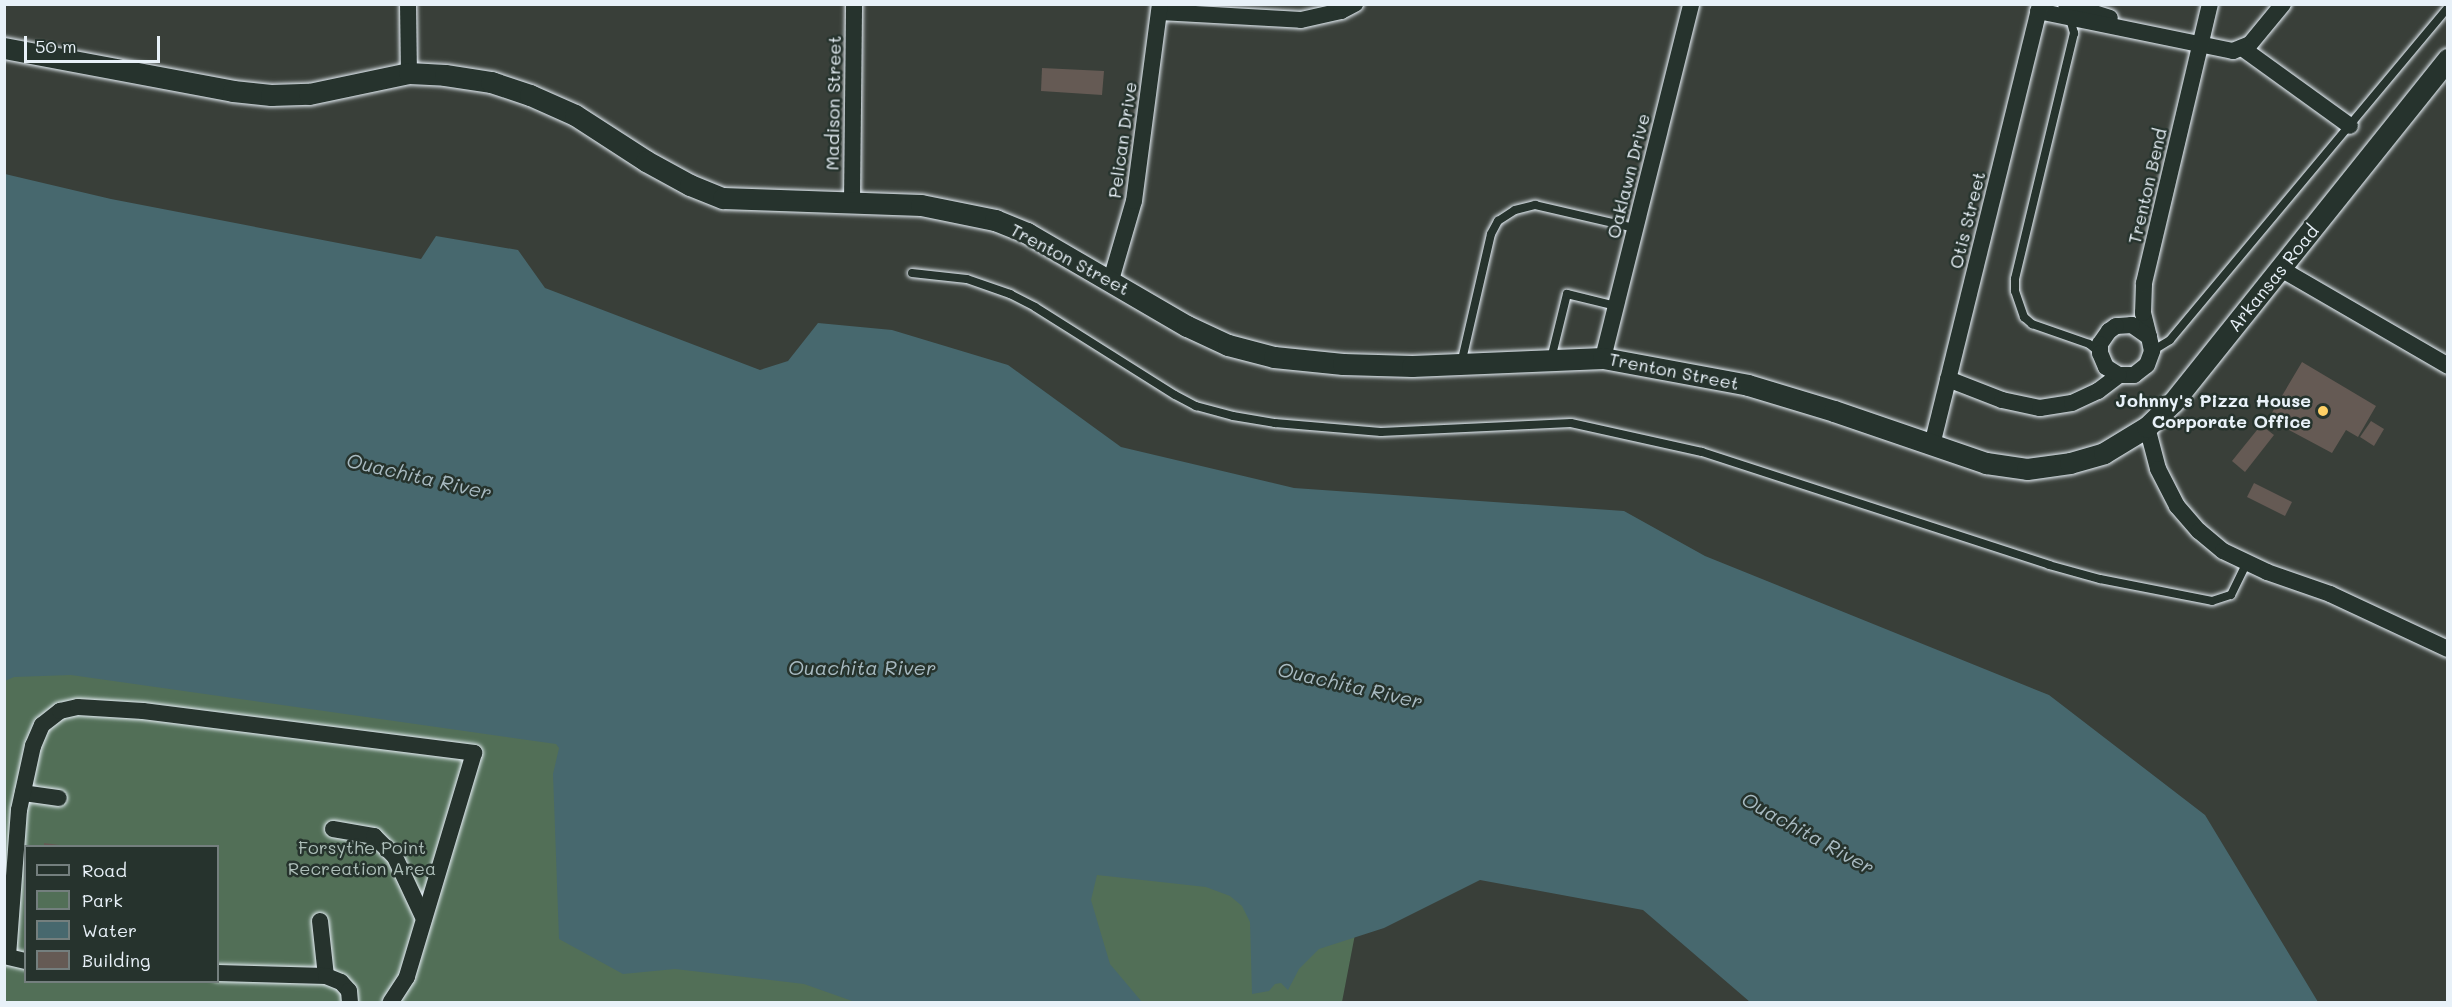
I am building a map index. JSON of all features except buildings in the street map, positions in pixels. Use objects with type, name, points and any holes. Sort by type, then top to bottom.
[{"type":"street","points":[[408,4],[409,73]]},
{"type":"street","name":"Madison Street","points":[[852,201],[854,4]]},
{"type":"street","points":[[1160,8],[1301,20],[1341,11],[1355,4]]},
{"type":"street","name":"Oaklawn Drive","points":[[1603,358],[1691,4]]},
{"type":"street","name":"Trenton Bend","points":[[2150,344],[2143,313],[2144,283],[2210,4]]},
{"type":"street","points":[[2039,8],[2071,9],[2200,45],[2233,51],[2242,48],[2259,36],[2283,4]]},
{"type":"street","name":"Pelican Drive","points":[[1111,280],[1134,201],[1160,8]]},
{"type":"street","name":"Otis Street","points":[[1932,446],[2039,8]]},
{"type":"street","name":"Trenton Street","points":[[4,48],[233,91],[271,95],[309,94],[409,73],[445,75],[491,82],[530,94],[575,115],[654,166],[690,185],[723,198],[921,205],[995,220],[1027,232],[1187,326],[1228,345],[1274,357],[1343,364],[1461,364],[1603,358],[1748,385],[1834,411],[1986,463],[2017,467],[2070,463]]},
{"type":"street","points":[[2242,48],[2350,126]]},
{"type":"street","name":"Arkansas Road","points":[[2070,463],[2104,453],[2147,427],[2173,402],[2448,59]]},
{"type":"street","points":[[2281,269],[2448,366]]},
{"type":"street","points":[[2132,325],[2150,344],[2151,358],[2141,371],[2126,376],[2119,375],[2106,367],[2100,353],[2103,337],[2116,326],[2132,325]]},
{"type":"street","points":[[1948,379],[2002,400],[2040,408],[2072,404],[2098,391],[2119,375]]},
{"type":"street","points":[[2147,427],[2158,469],[2177,506],[2199,531],[2223,551],[2267,572],[2330,594],[2448,650]]},
{"type":"street","points":[[24,960],[6,956],[20,884],[19,810],[33,746],[42,725],[60,711],[78,707],[143,711],[474,753],[407,977],[391,1002]]},
{"type":"street","points":[[23,794],[59,798]]},
{"type":"street","points":[[333,829],[374,836],[395,857],[424,919]]},
{"type":"street","points":[[320,921],[326,976]]},
{"type":"street","points":[[219,973],[326,976],[341,982],[349,991],[350,1002]]},
{"type":"lane","points":[[2150,344],[2170,340],[2448,7]]},
{"type":"lane","points":[[2071,9],[2074,33],[2015,279],[2015,291],[2024,316],[2032,324],[2089,344],[2100,353]]},
{"type":"lane","points":[[1461,364],[1491,234],[1498,221],[1515,210],[1535,204],[1635,228]]},
{"type":"lane","points":[[912,273],[967,279],[1010,294],[1045,313],[1175,395],[1196,406],[1233,416],[1275,423],[1381,432],[1571,423],[1702,452],[1819,492],[1882,509],[2049,565],[2100,579],[2212,601],[2231,595],[2247,562]]},
{"type":"lane","points":[[1551,360],[1567,294],[1616,306]]},
{"type":"green space","name":"Forsythe Point Recreation Area","points":[[5,663],[743,764],[1367,872],[1342,1002],[5,1002]]},
{"type":"water","name":"Ouachita River","points":[[5,174],[111,199],[421,259],[436,236],[518,250],[545,288],[760,370],[788,361],[818,323],[892,330],[1008,365],[1121,447],[1294,488],[1624,511],[1705,556],[2049,695],[2205,815],[2318,1002],[1750,1002],[1643,910],[1480,880],[1384,928],[1319,949],[1299,969],[1288,990],[1281,983],[1275,984],[1269,991],[1252,994],[1250,922],[1242,906],[1230,896],[1206,887],[1097,875],[1091,900],[1110,964],[1142,1002],[855,1002],[804,984],[675,969],[623,974],[559,939],[553,774],[559,748],[556,744],[71,675],[14,677],[5,681]]},
{"type":"place","name":"Johnny's Pizza House Corporate Office","points":[[2323,411]]}]
